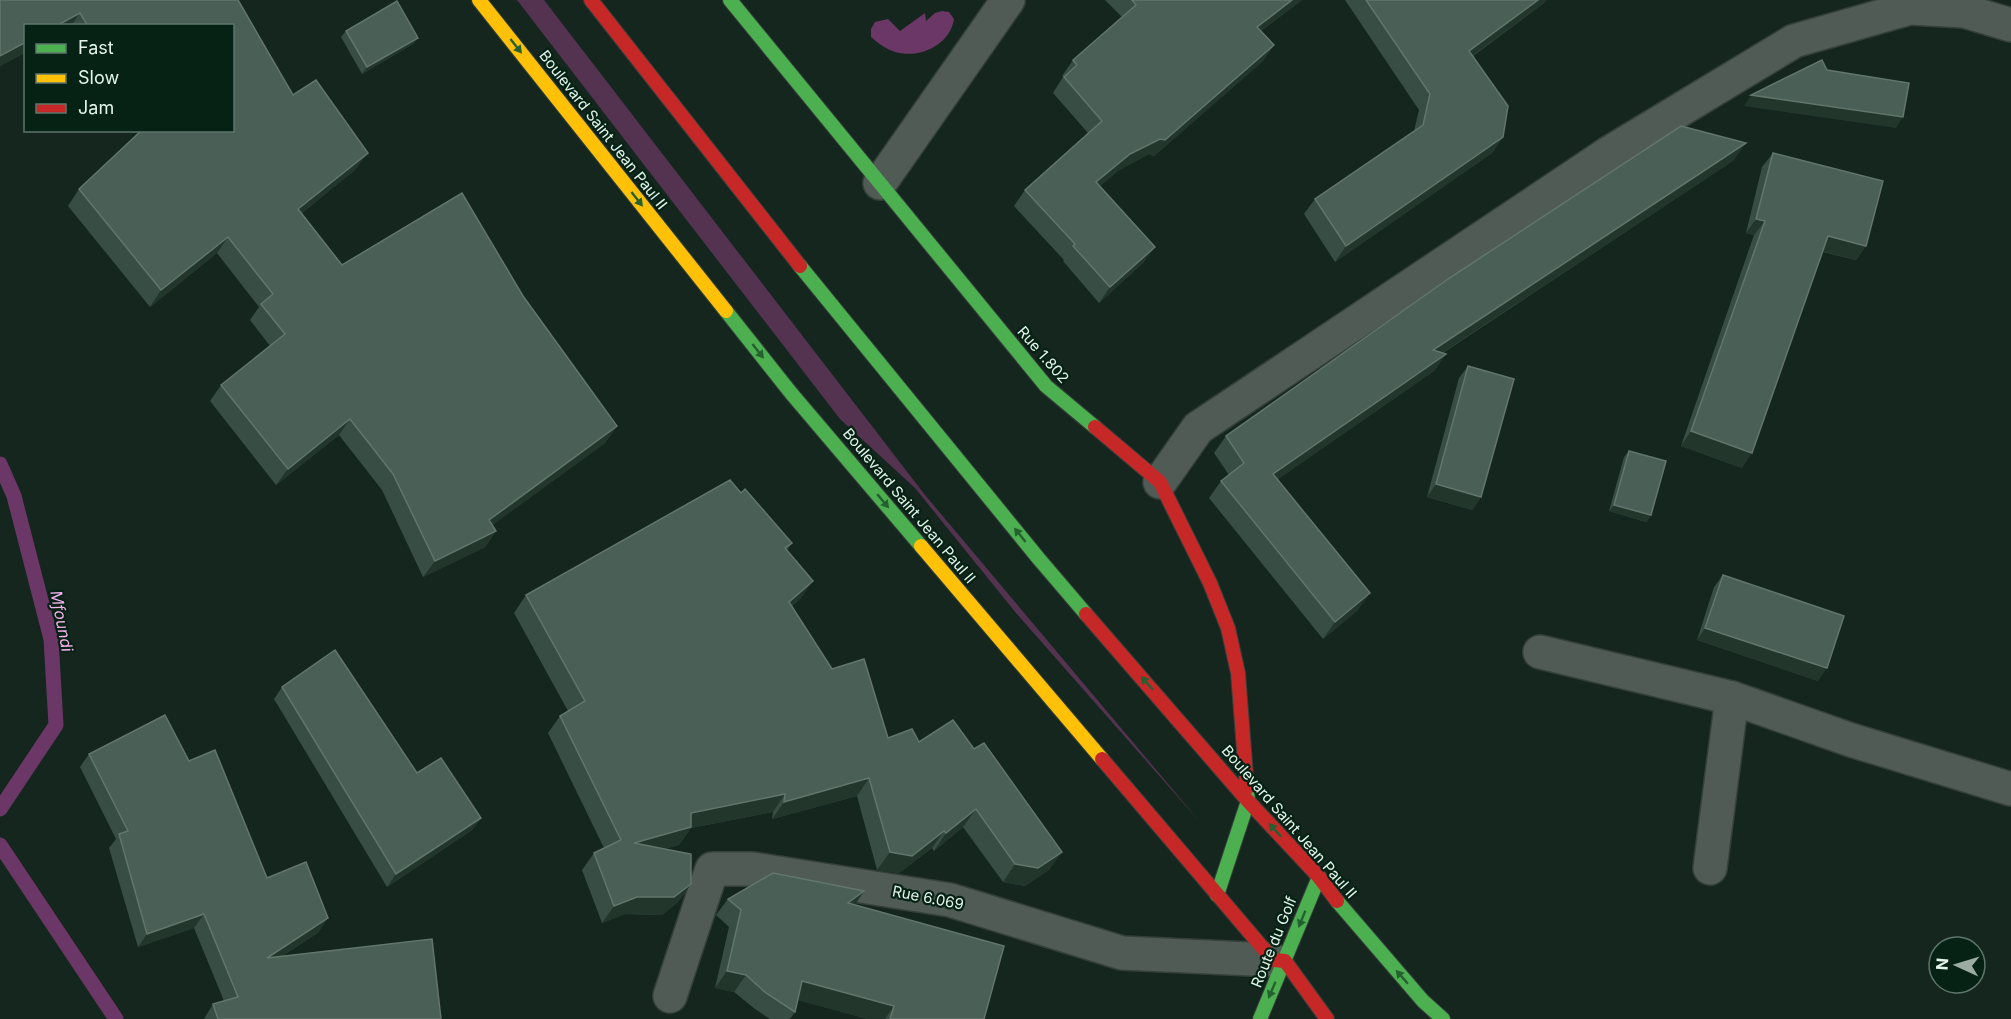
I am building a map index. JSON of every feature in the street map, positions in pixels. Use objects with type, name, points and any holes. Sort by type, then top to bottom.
[{"type":"main road","name":"Boulevard Saint Jean Paul II","points":[[479,0],[791,393],[1217,895],[1279,960],[1327,1019]]},
{"type":"main road","name":"Boulevard Saint Jean Paul II","points":[[591,0],[794,259],[1032,550],[1248,801],[1318,877],[1421,1005],[1443,1019]]},
{"type":"main road","name":"Rue 1.802","points":[[730,0],[1046,386],[1160,482],[1210,583],[1228,628],[1238,673],[1248,801]]},
{"type":"main road","points":[[1217,895],[1248,801]]},
{"type":"main road","name":"Route du Golf","points":[[1260,1019],[1279,960],[1318,877]]},
{"type":"street","points":[[880,183],[1008,0]]},
{"type":"street","points":[[1160,482],[1198,428],[1609,153],[1794,41],[1910,8],[1964,6],[2011,25]]},
{"type":"street","points":[[1540,652],[1732,698],[1851,740],[2009,781]]},
{"type":"street","points":[[1710,868],[1732,698]]},
{"type":"street","name":"Rue 6.069","points":[[670,996],[712,869],[753,868],[950,900],[1122,953],[1279,960]]},
{"type":"shaded area","points":[[517,0],[544,0],[925,495],[1200,822],[1016,613],[915,488],[840,419]]},
{"type":"shaded area","points":[[949,12],[954,19],[951,28],[940,43],[924,51],[905,54],[895,52],[871,37],[871,29],[875,22],[888,19],[900,31],[925,13],[926,21],[935,13]]},
{"type":"building","points":[[0,0],[238,0],[293,95],[316,80],[368,153],[298,209],[342,265],[462,193],[523,296],[617,426],[489,520],[496,531],[435,561],[393,474],[350,419],[288,469],[221,385],[285,334],[261,304],[273,294],[228,237],[161,290],[79,189],[140,132],[234,132],[234,24],[87,24],[80,13],[60,24],[24,24],[24,43],[0,56]]},
{"type":"building","points":[[1132,0],[1292,0],[1257,27],[1274,45],[1165,140],[1160,139],[1130,154],[1096,182],[1155,247],[1110,287],[1073,246],[1075,244],[1025,190],[1102,121],[1064,77],[1077,65],[1073,60],[1136,5]]},
{"type":"building","points":[[1366,0],[1538,0],[1469,51],[1508,106],[1503,137],[1346,246],[1315,199],[1423,125],[1430,94]]},
{"type":"building","points":[[397,1],[418,38],[367,67],[346,31]]},
{"type":"building","points":[[1822,60],[1827,70],[1909,83],[1903,117],[1751,95]]},
{"type":"building","points":[[1681,126],[1746,143],[1433,350],[1446,354],[1273,474],[1370,593],[1335,622],[1221,481],[1244,463],[1226,436],[1448,279]]},
{"type":"building","points":[[1773,153],[1883,181],[1866,246],[1828,236],[1752,453],[1691,431],[1765,221],[1756,219]]},
{"type":"building","points":[[1468,366],[1514,379],[1481,497],[1436,484]]},
{"type":"building","points":[[1629,451],[1666,461],[1651,515],[1614,505]]},
{"type":"building","points":[[730,480],[741,493],[745,489],[792,543],[785,548],[813,581],[789,602],[832,669],[864,659],[888,738],[912,729],[919,742],[953,720],[974,749],[984,743],[1062,852],[1038,868],[1015,864],[976,809],[912,856],[890,852],[869,778],[784,802],[785,794],[691,813],[691,827],[634,843],[691,854],[691,884],[674,897],[637,897],[614,906],[594,853],[621,840],[560,716],[585,701],[526,595]]},
{"type":"building","points":[[1723,575],[1844,616],[1827,668],[1705,628]]},
{"type":"building","points":[[335,650],[417,773],[441,758],[481,818],[396,874],[282,687]]},
{"type":"building","points":[[165,715],[189,761],[215,750],[267,878],[306,862],[328,918],[267,958],[432,939],[441,1019],[218,1019],[213,1004],[238,997],[204,914],[147,934],[119,834],[128,831],[89,754]]},
{"type":"building","points":[[773,873],[864,891],[848,903],[1004,946],[984,1019],[890,1019],[894,1006],[802,981],[795,1012],[766,993],[746,975],[727,971],[741,910],[728,899]]},
{"type":"waterway","name":"Mfoundi","points":[[0,464],[14,496],[51,639],[56,725],[0,809]]},
{"type":"waterway","name":"Mfoundi","points":[[0,845],[116,1019]]},
{"type":"traffic: fast","points":[[730,0],[1046,386],[1095,427]]},
{"type":"traffic: fast","points":[[800,266],[1086,614]]},
{"type":"traffic: fast","points":[[726,311],[791,393],[921,546]]},
{"type":"traffic: fast","points":[[1217,895],[1248,801],[1247,788]]},
{"type":"traffic: fast","points":[[1260,1019],[1319,877]]},
{"type":"traffic: fast","points":[[1337,901],[1423,1001],[1443,1019]]},
{"type":"traffic: slow","points":[[479,0],[726,311]]},
{"type":"traffic: slow","points":[[921,546],[1102,759]]},
{"type":"traffic: jam","points":[[591,0],[800,266]]},
{"type":"traffic: jam","points":[[1095,427],[1160,482],[1210,583],[1228,628],[1238,673],[1247,788]]},
{"type":"traffic: jam","points":[[1086,614],[1248,801],[1319,877],[1337,901]]},
{"type":"traffic: jam","points":[[1102,759],[1273,960],[1285,961],[1327,1019]]}]
